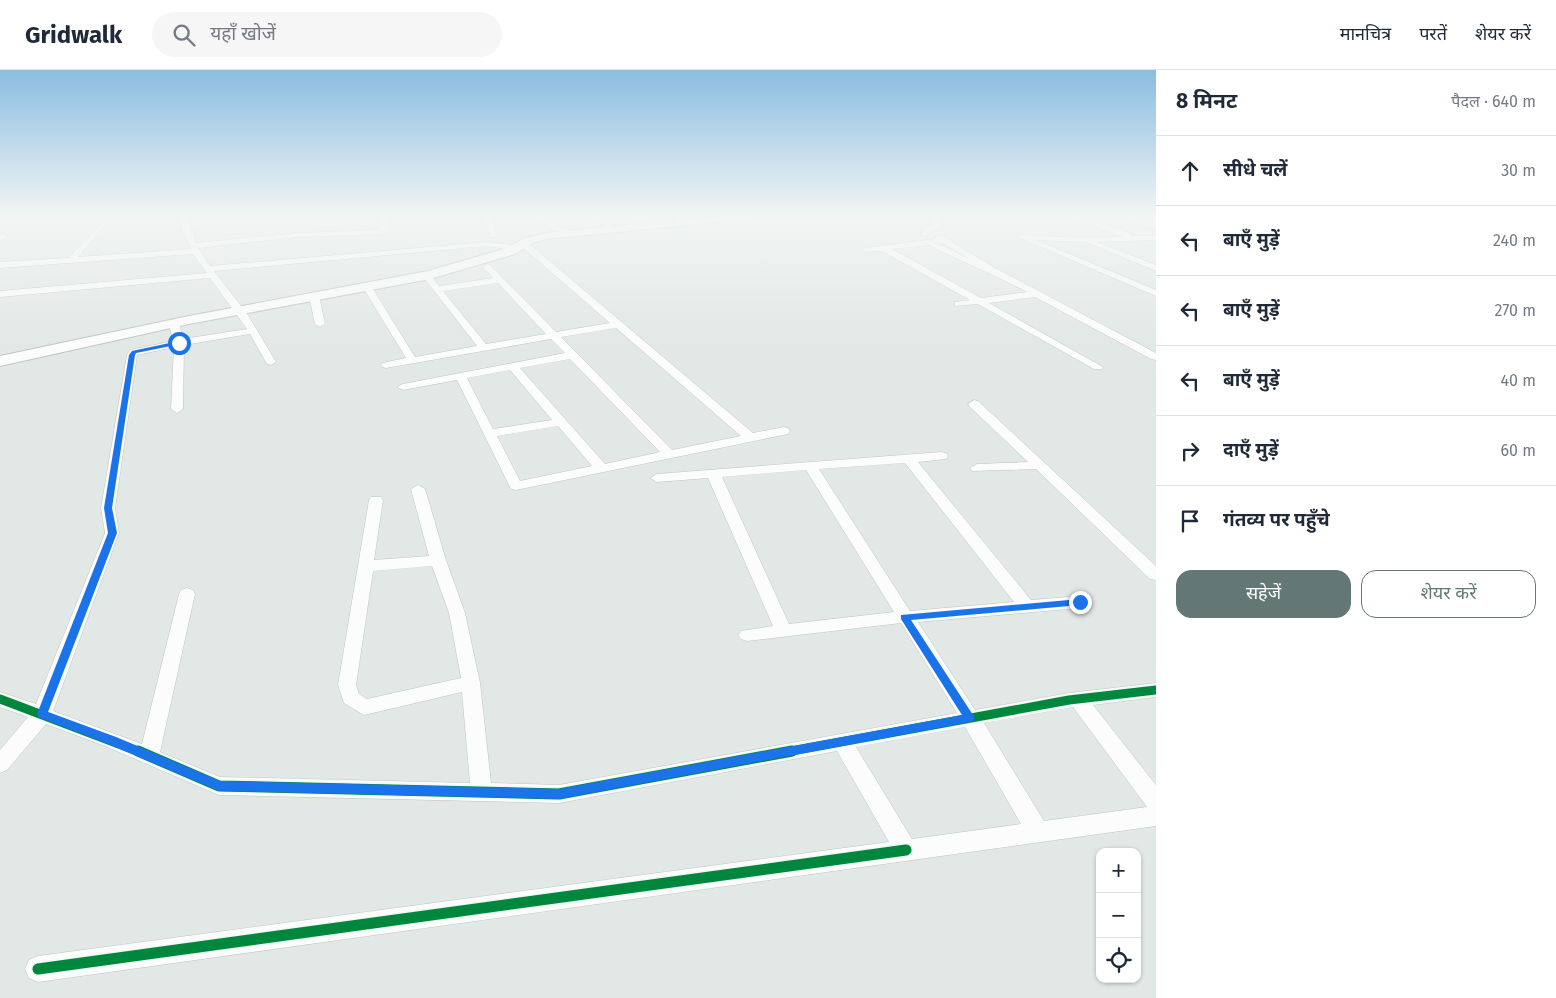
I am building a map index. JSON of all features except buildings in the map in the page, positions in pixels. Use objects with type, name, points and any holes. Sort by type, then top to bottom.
[{"type":"street","points":[[0,265],[101,257]]},
{"type":"street","points":[[200,257],[240,310],[271,362]]},
{"type":"street","points":[[0,294],[343,257]]},
{"type":"street","points":[[0,362],[174,323],[430,275],[490,257]]},
{"type":"street","points":[[540,257],[750,437]]},
{"type":"street","points":[[900,257],[1098,367]]},
{"type":"street","points":[[963,257],[977,266],[992,270],[1155,357]]},
{"type":"street","points":[[970,257],[992,270]]},
{"type":"street","points":[[1071,257],[1156,293]]},
{"type":"street","points":[[1128,257],[1156,268]]},
{"type":"street","points":[[487,267],[669,454]]},
{"type":"street","points":[[429,279],[484,348]]},
{"type":"street","points":[[437,289],[500,280]]},
{"type":"street","points":[[370,291],[423,368]]},
{"type":"street","points":[[958,304],[1036,294]]},
{"type":"street","points":[[314,296],[320,324]]},
{"type":"street","points":[[174,323],[179,343],[177,410]]},
{"type":"street","points":[[403,387],[423,368],[484,348],[619,324]]},
{"type":"street","points":[[0,764],[42,714],[112,533],[108,508],[132,355],[140,350],[252,331]]},
{"type":"street","points":[[386,365],[423,368],[460,376],[573,355]]},
{"type":"street","points":[[512,366],[600,468]]},
{"type":"street","points":[[460,376],[516,486],[784,430]]},
{"type":"street","points":[[974,404],[1156,575]]},
{"type":"street","points":[[489,434],[560,422]]},
{"type":"street","points":[[657,478],[941,456]]},
{"type":"street","points":[[908,458],[1027,607]]},
{"type":"street","points":[[809,465],[970,718],[1038,832]]},
{"type":"street","points":[[978,468],[1038,465]]},
{"type":"street","points":[[713,473],[784,631]]},
{"type":"street","points":[[418,489],[438,560],[457,613],[472,683],[481,792]]},
{"type":"street","points":[[376,500],[347,685],[352,698],[364,707],[472,683]]},
{"type":"street","points":[[366,566],[438,560]]},
{"type":"street","points":[[149,756],[187,594]]},
{"type":"street","points":[[747,635],[904,617],[1080,602]]},
{"type":"street","points":[[0,699],[149,756],[219,786],[559,794],[1078,699],[1156,690]]},
{"type":"street","points":[[1078,699],[1156,802]]},
{"type":"street","points":[[842,742],[906,850]]},
{"type":"street","points":[[38,968],[1156,816]]},
{"type":"cycle path","points":[[0,699],[112,740],[219,786],[559,794],[1069,700],[1156,690]]},
{"type":"cycle path","points":[[38,969],[906,850]]},
{"type":"route","points":[[179,343],[145,349],[134,352],[132,355],[108,508],[112,533],[42,714],[112,740],[219,786],[559,794],[970,718],[904,617],[1080,602]]}]
